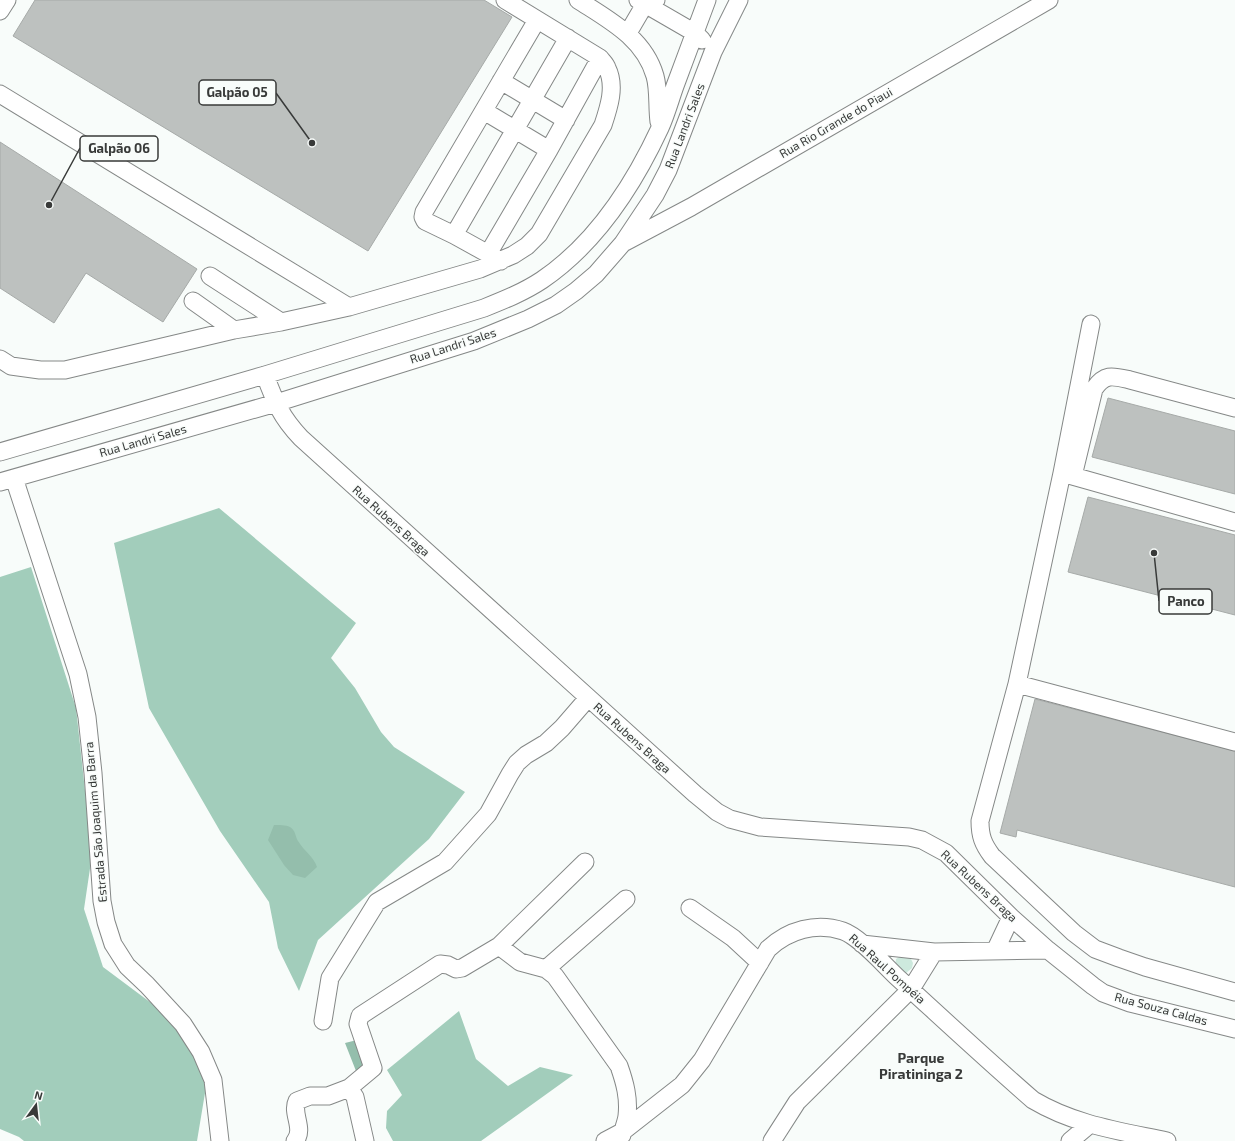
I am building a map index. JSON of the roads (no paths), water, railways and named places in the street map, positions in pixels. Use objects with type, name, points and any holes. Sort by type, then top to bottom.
[{"type":"street","points":[[0,11],[7,0]]},
{"type":"street","points":[[505,0],[600,58],[607,68],[611,82],[608,111],[603,125],[539,234],[527,246],[513,255],[494,257],[425,221],[424,212],[537,20]]},
{"type":"street","points":[[578,0],[628,33],[638,44],[649,60],[656,77],[660,128],[679,141]]},
{"type":"street","name":"Rua Landri Sales","points":[[0,452],[265,375],[484,308],[541,281],[567,261],[598,229],[627,190],[660,128],[707,0]]},
{"type":"street","name":"Rua Landri Sales","points":[[7,480],[276,403],[474,341],[528,319],[556,305],[576,292],[596,274],[623,243],[655,195],[668,170],[713,52],[739,0]]},
{"type":"street","name":"Rua Rio Grande do Piaui","points":[[623,243],[691,207],[1049,0]]},
{"type":"street","points":[[628,33],[647,1],[695,33],[713,52]]},
{"type":"street","points":[[454,236],[568,38]]},
{"type":"street","points":[[0,360],[11,366],[40,370],[65,370],[234,330],[281,322],[349,307],[480,269],[494,257],[600,58]]},
{"type":"street","points":[[501,81],[566,120]]},
{"type":"street","points":[[0,94],[349,307]]},
{"type":"street","points":[[484,111],[550,150]]},
{"type":"street","points":[[210,276],[281,322]]},
{"type":"street","points":[[193,301],[234,330]]},
{"type":"street","points":[[1068,474],[1091,324]]},
{"type":"street","name":"Rua Rubens Braga","points":[[265,375],[283,417],[301,438],[588,698],[717,812],[730,819],[760,827],[909,837],[922,840],[946,853],[1011,917],[1048,950]]},
{"type":"street","points":[[1235,408],[1116,377],[1106,377],[1099,382],[1094,389],[1068,474],[1017,684],[980,821],[980,833],[983,843],[992,856],[1074,933],[1095,949],[1144,967],[1235,992]]},
{"type":"street","points":[[1068,474],[1235,522]]},
{"type":"street","name":"Estrada São Joaquim da Barra","points":[[7,480],[78,674],[88,731],[102,901],[106,922],[113,944],[127,966],[183,1024],[201,1052],[213,1080],[220,1141]]},
{"type":"street","points":[[1017,684],[1235,742]]},
{"type":"street","points":[[323,1022],[330,978],[377,902],[445,862],[488,814],[517,763],[526,755],[546,743],[562,728],[588,698]]},
{"type":"street","points":[[295,1141],[298,1137],[295,1106],[297,1101],[310,1096],[328,1096],[350,1088],[374,1068],[358,1024],[360,1016],[440,964],[448,965],[456,969],[462,968],[499,946],[585,862]]},
{"type":"street","points":[[546,969],[626,900]]},
{"type":"street","points":[[690,908],[733,938],[760,963]]},
{"type":"street","points":[[995,951],[1011,917]]},
{"type":"street","name":"Rua Raul Pompéia","points":[[605,1141],[622,1136],[682,1085],[702,1060],[768,950],[778,940],[806,928],[819,926],[845,932],[862,944],[1033,1100],[1046,1107],[1089,1124],[1167,1141]]},
{"type":"street","points":[[862,944],[934,952],[1048,950]]},
{"type":"street","points":[[499,946],[520,962],[546,969],[555,976],[619,1066],[625,1081],[628,1104],[622,1136]]},
{"type":"street","name":"Rua Souza Caldas","points":[[1048,950],[1103,993],[1130,1003],[1235,1029]]},
{"type":"street","points":[[772,1141],[797,1102],[911,989],[934,952]]},
{"type":"street","points":[[350,1088],[355,1097],[365,1141]]},
{"type":"street","points":[[1070,1141],[1089,1124]]},
{"type":"place","name":"Galpão 05","points":[[312,143]]},
{"type":"place","name":"Galpão 06","points":[[49,205]]},
{"type":"place","name":"Panco","points":[[1154,553]]},
{"type":"district","name":"Parque Piratininga 2","points":[[921,1066]]}]
